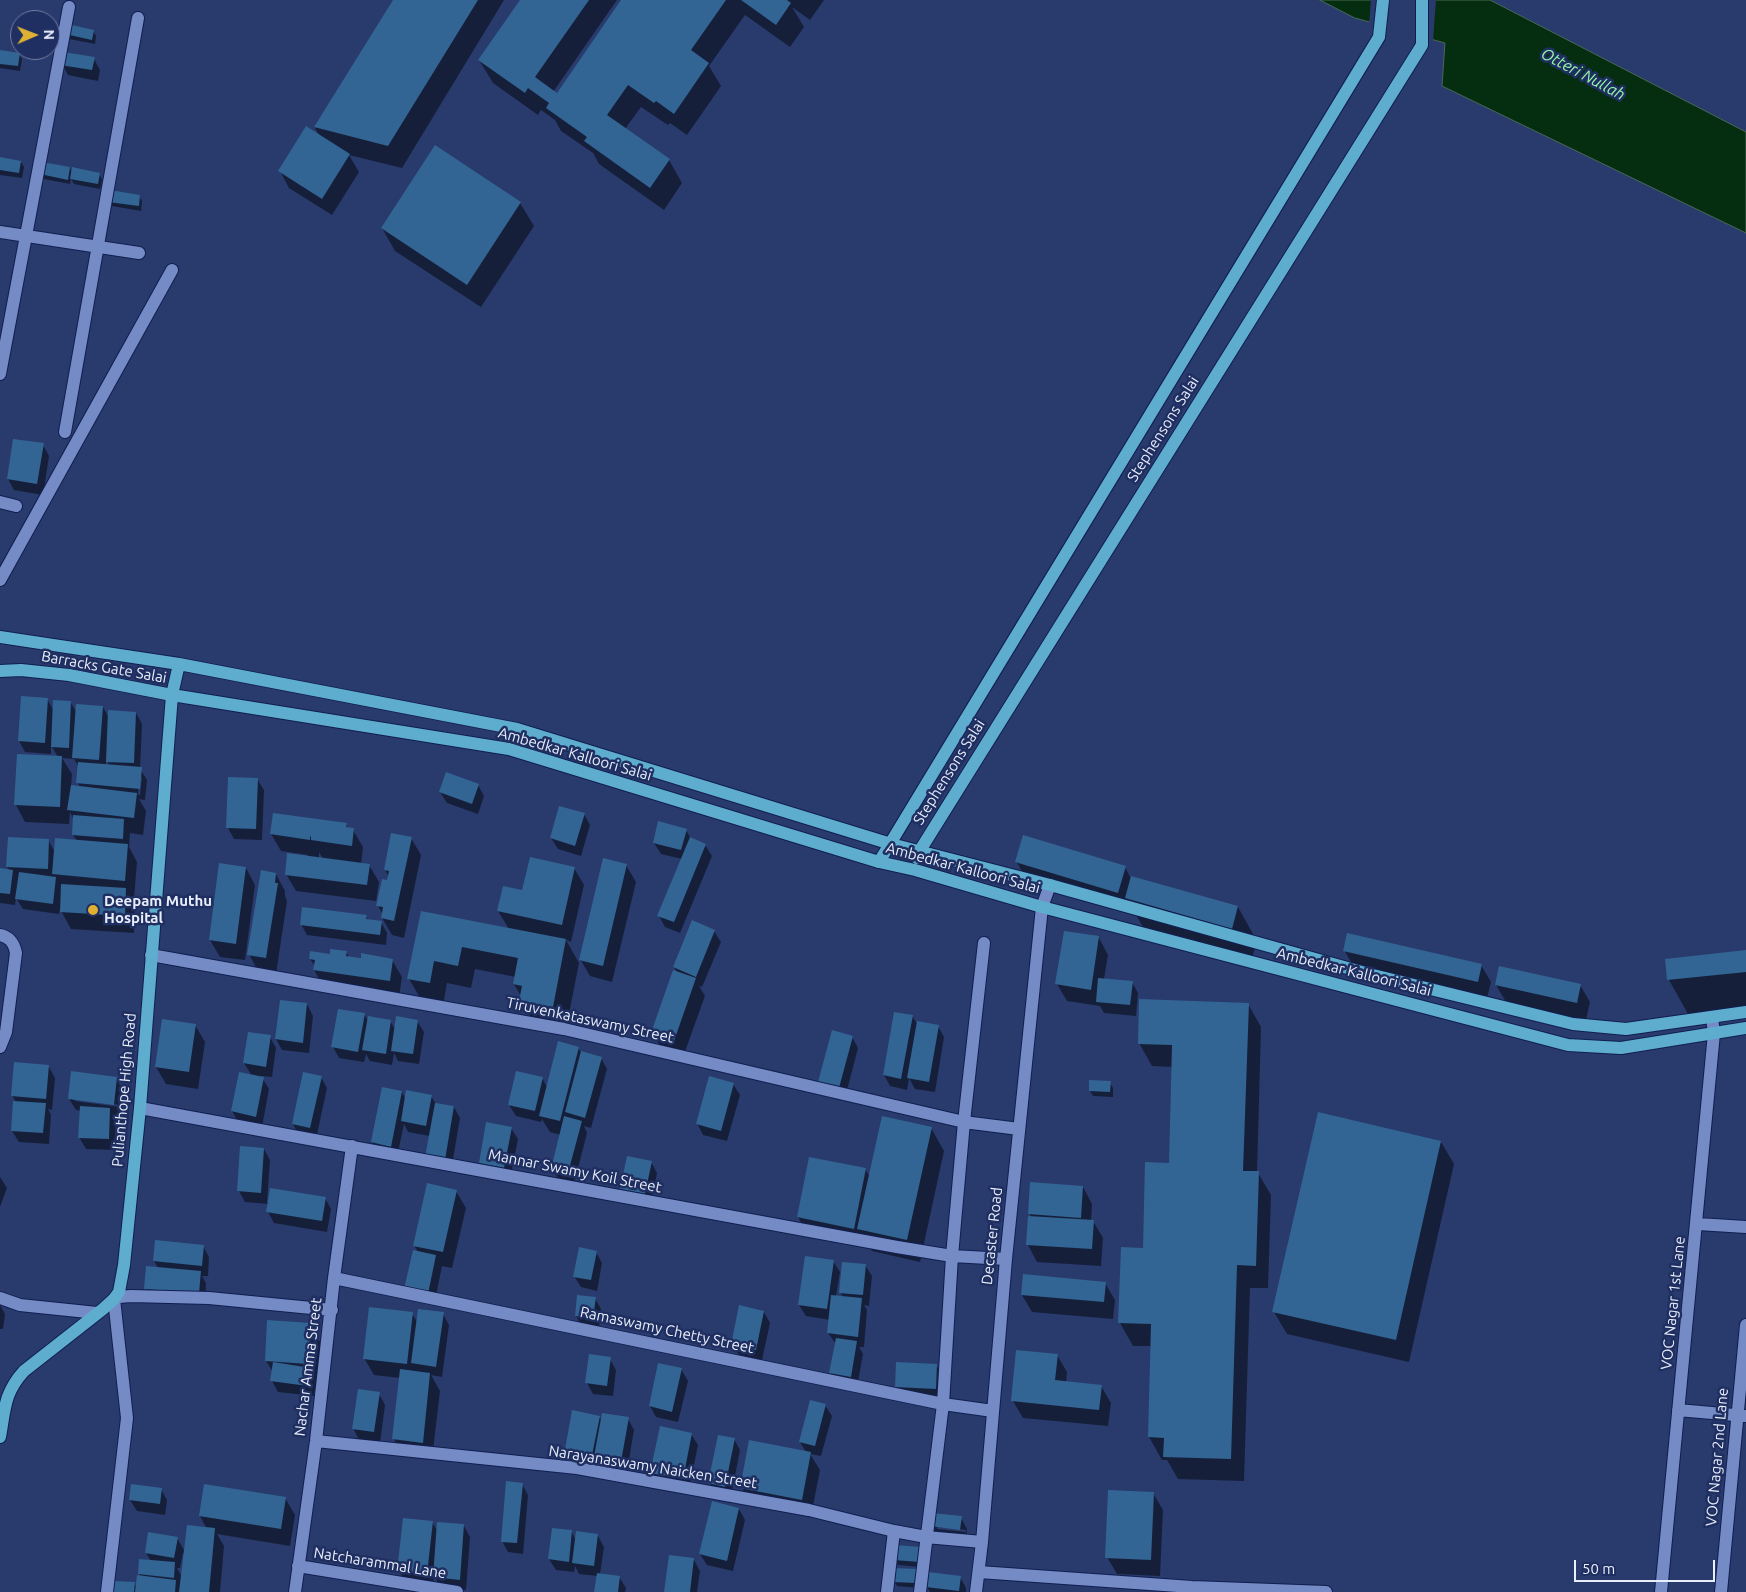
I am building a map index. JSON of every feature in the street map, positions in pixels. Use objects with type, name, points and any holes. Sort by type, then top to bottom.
[{"type":"main road","name":"Stephensons Salai","points":[[879,862],[1379,37],[1383,0]]},
{"type":"main road","name":"Stephensons Salai","points":[[915,870],[919,852],[1422,45],[1422,0]]},
{"type":"main road","name":"Ambedkar Kalloori Salai","points":[[0,637],[179,664],[517,729],[919,852],[1050,885],[1369,974],[1572,1024],[1626,1029],[1746,1012]]},
{"type":"main road","name":"Pulianthope High Road","points":[[0,1437],[3,1398],[13,1382],[24,1371],[98,1313],[119,1292],[124,1265],[140,1108],[172,695],[179,664]]},
{"type":"main road","name":"Barracks Gate Salai","points":[[0,671],[21,670],[69,675],[172,695]]},
{"type":"main road","name":"Ambedkar Kalloori Salai","points":[[172,695],[509,749],[879,862],[915,870],[1042,907],[1568,1045],[1621,1048],[1746,1028]]},
{"type":"street","points":[[0,374],[69,7]]},
{"type":"street","points":[[65,432],[138,18]]},
{"type":"street","points":[[0,232],[139,253]]},
{"type":"street","points":[[0,580],[172,270]]},
{"type":"street","points":[[0,502],[16,506]]},
{"type":"street","name":"Decaster Road","points":[[976,1592],[994,1411],[1006,1259],[1042,907],[1050,885]]},
{"type":"street","points":[[0,935],[10,939],[15,946],[16,953],[6,1032],[0,1047]]},
{"type":"street","points":[[920,1592],[943,1404],[952,1256],[964,1122],[984,943]]},
{"type":"street","name":"Tiruvenkataswamy Street","points":[[151,955],[564,1029],[964,1122],[1019,1129]]},
{"type":"street","name":"VOC Nagar 1st Lane","points":[[1661,1592],[1698,1224],[1714,1033],[1712,1018]]},
{"type":"street","name":"Mannar Swamy Koil Street","points":[[140,1108],[952,1256],[1006,1259]]},
{"type":"street","name":"Nachar Amma Street","points":[[295,1592],[316,1441],[332,1310],[334,1278],[352,1146]]},
{"type":"street","points":[[1698,1224],[1746,1227]]},
{"type":"street","name":"Ramaswamy Chetty Street","points":[[334,1278],[943,1404],[994,1411]]},
{"type":"street","points":[[107,1592],[127,1418],[114,1299],[131,1296],[209,1298],[332,1310]]},
{"type":"street","points":[[0,1298],[20,1305],[98,1313]]},
{"type":"street","name":"VOC Nagar 2nd Lane","points":[[1721,1592],[1742,1415],[1746,1325]]},
{"type":"street","points":[[1678,1410],[1742,1415]]},
{"type":"street","name":"Narayanaswamy Naicken Street","points":[[316,1441],[577,1468],[809,1510],[926,1537],[982,1542]]},
{"type":"street","points":[[887,1592],[894,1531]]},
{"type":"street","name":"Natcharammal Lane","points":[[298,1566],[457,1592]]},
{"type":"street","points":[[979,1572],[1192,1586],[1326,1592]]},
{"type":"water","name":"Otteri Nullah","points":[[1320,0],[1490,0],[1746,132],[1746,233],[1442,86],[1445,43],[1355,18]]},
{"type":"pier","points":[[1371,0],[1436,0],[1433,40],[1419,39],[1369,25]]},
{"type":"building","points":[[393,0],[478,0],[388,146],[314,127]]},
{"type":"building","points":[[520,0],[589,0],[535,77],[557,93],[621,0],[726,0],[691,50],[709,63],[674,114],[628,85],[607,115],[670,159],[650,188],[584,141],[587,137],[546,108],[549,103],[528,88],[525,93],[478,60]]},
{"type":"building","points":[[741,0],[787,0],[791,3],[776,25]]},
{"type":"building","points":[[67,24],[94,30],[92,40],[65,34]]},
{"type":"building","points":[[0,50],[10,52],[10,60],[19,60],[18,66],[0,64]]},
{"type":"building","points":[[63,52],[95,57],[92,70],[60,65]]},
{"type":"building","points":[[306,126],[350,154],[322,199],[278,171]]},
{"type":"building","points":[[435,145],[521,202],[467,285],[381,228]]},
{"type":"building","points":[[0,157],[21,161],[19,173],[0,170]]},
{"type":"building","points":[[42,162],[70,167],[68,180],[40,174]]},
{"type":"building","points":[[72,167],[100,173],[98,184],[70,179]]},
{"type":"building","points":[[110,190],[140,195],[139,206],[108,202]]},
{"type":"building","points":[[13,439],[44,443],[37,484],[7,479]]},
{"type":"building","points":[[21,696],[48,698],[45,743],[18,741]]},
{"type":"building","points":[[53,700],[71,701],[69,748],[51,747]]},
{"type":"building","points":[[76,704],[103,706],[99,760],[72,758]]},
{"type":"building","points":[[108,710],[136,712],[134,763],[106,762]]},
{"type":"building","points":[[17,754],[62,756],[60,807],[14,805]]},
{"type":"building","points":[[78,762],[142,767],[140,789],[76,783]]},
{"type":"building","points":[[446,772],[479,784],[472,804],[439,792]]},
{"type":"building","points":[[228,777],[258,778],[256,829],[226,828]]},
{"type":"building","points":[[71,785],[137,793],[134,818],[67,810]]},
{"type":"building","points":[[559,806],[585,813],[575,846],[550,838]]},
{"type":"building","points":[[273,813],[347,823],[346,827],[354,828],[352,846],[311,840],[310,836],[310,840],[270,834]]},
{"type":"building","points":[[73,815],[124,819],[123,839],[72,835]]},
{"type":"building","points":[[658,821],[687,829],[681,850],[653,843]]},
{"type":"building","points":[[391,833],[412,837],[394,921],[381,918],[383,907],[376,906],[382,879],[387,880],[389,871],[384,870]]},
{"type":"building","points":[[1023,835],[1126,866],[1118,893],[1015,862]]},
{"type":"building","points":[[8,837],[49,839],[48,869],[6,867]]},
{"type":"building","points":[[690,837],[706,844],[674,922],[657,916]]},
{"type":"building","points":[[55,838],[128,844],[125,881],[52,874]]},
{"type":"building","points":[[287,853],[370,864],[367,885],[285,875]]},
{"type":"building","points":[[530,857],[575,867],[562,925],[497,911],[503,886],[522,890]]},
{"type":"building","points":[[603,858],[627,864],[603,966],[579,960]]},
{"type":"building","points":[[219,863],[246,867],[236,944],[209,940]]},
{"type":"building","points":[[0,868],[13,870],[10,894],[0,893]]},
{"type":"building","points":[[261,870],[276,873],[275,883],[278,883],[266,958],[247,955]]},
{"type":"building","points":[[19,872],[56,877],[53,904],[15,899]]},
{"type":"building","points":[[1131,876],[1238,906],[1232,929],[1125,898]]},
{"type":"building","points":[[61,884],[126,888],[125,916],[60,912]]},
{"type":"building","points":[[302,907],[367,915],[366,919],[382,921],[380,935],[300,925]]},
{"type":"building","points":[[421,911],[566,939],[553,1007],[519,1001],[522,986],[513,984],[518,958],[462,947],[458,966],[434,961],[430,983],[407,979]]},
{"type":"building","points":[[692,920],[715,930],[696,977],[673,967]]},
{"type":"building","points":[[1064,931],[1099,936],[1091,990],[1055,984]]},
{"type":"building","points":[[1347,933],[1482,964],[1478,982],[1343,951]]},
{"type":"building","points":[[330,949],[347,951],[346,956],[361,958],[361,953],[393,959],[390,981],[313,970],[315,960],[309,959],[310,951],[330,954]]},
{"type":"building","points":[[1746,950],[1746,972],[1667,980],[1665,959]]},
{"type":"building","points":[[1499,966],[1581,984],[1577,1003],[1495,985]]},
{"type":"building","points":[[673,970],[696,978],[674,1041],[651,1033]]},
{"type":"building","points":[[1098,978],[1133,981],[1130,1005],[1096,1002]]},
{"type":"building","points":[[1139,999],[1249,1003],[1243,1171],[1259,1171],[1256,1266],[1237,1265],[1231,1459],[1163,1457],[1164,1438],[1148,1437],[1151,1324],[1118,1323],[1121,1247],[1143,1248],[1145,1162],[1169,1163],[1172,1045],[1138,1044]]},
{"type":"building","points":[[280,1000],[307,1003],[303,1043],[275,1039]]},
{"type":"building","points":[[338,1009],[365,1013],[358,1052],[331,1047]]},
{"type":"building","points":[[894,1012],[913,1015],[901,1079],[883,1075]]},
{"type":"building","points":[[368,1016],[391,1020],[386,1054],[362,1050]]},
{"type":"building","points":[[396,1016],[418,1020],[413,1054],[391,1051]]},
{"type":"building","points":[[162,1019],[196,1024],[189,1072],[155,1067]]},
{"type":"building","points":[[917,1021],[939,1025],[929,1082],[907,1078]]},
{"type":"building","points":[[832,1030],[853,1036],[839,1088],[818,1082]]},
{"type":"building","points":[[248,1032],[271,1035],[266,1067],[243,1063]]},
{"type":"building","points":[[558,1041],[579,1047],[560,1121],[539,1116]]},
{"type":"building","points":[[581,1051],[602,1057],[585,1118],[565,1112]]},
{"type":"building","points":[[14,1062],[49,1065],[46,1099],[11,1096]]},
{"type":"building","points":[[71,1071],[117,1077],[114,1105],[68,1099]]},
{"type":"building","points":[[516,1071],[543,1077],[535,1111],[508,1105]]},
{"type":"building","points":[[239,1072],[264,1077],[256,1117],[231,1111]]},
{"type":"building","points":[[303,1072],[322,1076],[310,1128],[292,1124]]},
{"type":"building","points":[[709,1076],[734,1083],[721,1131],[696,1124]]},
{"type":"building","points":[[1089,1080],[1111,1081],[1110,1092],[1089,1091]]},
{"type":"building","points":[[382,1087],[402,1091],[391,1147],[371,1142]]},
{"type":"building","points":[[406,1090],[432,1095],[426,1126],[401,1121]]},
{"type":"building","points":[[13,1101],[46,1103],[43,1133],[11,1131]]},
{"type":"building","points":[[435,1103],[454,1106],[445,1160],[425,1157]]},
{"type":"building","points":[[80,1106],[110,1108],[109,1139],[78,1138]]},
{"type":"building","points":[[1318,1112],[1441,1141],[1396,1340],[1272,1312]]},
{"type":"building","points":[[564,1116],[582,1121],[568,1173],[551,1169]]},
{"type":"building","points":[[882,1116],[932,1127],[907,1240],[857,1229]]},
{"type":"building","points":[[486,1122],[512,1127],[504,1168],[479,1163]]},
{"type":"building","points":[[240,1146],[264,1148],[261,1193],[237,1191]]},
{"type":"building","points":[[627,1156],[652,1161],[645,1194],[620,1189]]},
{"type":"building","points":[[809,1157],[866,1168],[854,1229],[797,1217]]},
{"type":"building","points":[[1030,1182],[1083,1186],[1081,1218],[1028,1214]]},
{"type":"building","points":[[427,1183],[457,1190],[443,1252],[413,1246]]},
{"type":"building","points":[[270,1188],[326,1197],[322,1221],[266,1212]]},
{"type":"building","points":[[1028,1216],[1094,1220],[1092,1249],[1026,1245]]},
{"type":"building","points":[[155,1240],[204,1245],[202,1266],[153,1261]]},
{"type":"building","points":[[579,1247],[597,1251],[591,1280],[573,1277]]},
{"type":"building","points":[[413,1250],[436,1255],[428,1294],[404,1289]]},
{"type":"building","points":[[805,1256],[834,1260],[827,1309],[798,1305]]},
{"type":"building","points":[[842,1262],[866,1264],[863,1295],[839,1293]]},
{"type":"building","points":[[146,1266],[201,1271],[199,1293],[144,1289]]},
{"type":"building","points":[[1023,1274],[1106,1282],[1104,1302],[1021,1295]]},
{"type":"building","points":[[577,1295],[596,1297],[593,1318],[575,1316]]},
{"type":"building","points":[[831,1295],[862,1298],[858,1337],[827,1333]]},
{"type":"building","points":[[739,1305],[764,1311],[756,1350],[731,1345]]},
{"type":"building","points":[[369,1307],[413,1312],[407,1364],[363,1359]]},
{"type":"building","points":[[418,1309],[444,1312],[436,1367],[411,1363]]},
{"type":"building","points":[[267,1320],[311,1323],[308,1364],[265,1361]]},
{"type":"building","points":[[836,1338],[857,1341],[851,1377],[829,1373]]},
{"type":"building","points":[[1016,1350],[1058,1354],[1055,1380],[1102,1385],[1099,1410],[1011,1401]]},
{"type":"building","points":[[589,1354],[611,1357],[607,1386],[585,1383]]},
{"type":"building","points":[[273,1362],[311,1368],[308,1386],[270,1381]]},
{"type":"building","points":[[896,1362],[937,1364],[936,1389],[895,1387]]},
{"type":"building","points":[[658,1363],[682,1368],[672,1412],[649,1406]]},
{"type":"building","points":[[400,1369],[430,1373],[423,1443],[392,1439]]},
{"type":"building","points":[[358,1389],[380,1392],[374,1432],[352,1429]]},
{"type":"building","points":[[810,1400],[826,1404],[815,1446],[799,1442]]},
{"type":"building","points":[[572,1410],[600,1416],[591,1460],[564,1455]]},
{"type":"building","points":[[602,1413],[629,1417],[620,1467],[593,1462]]},
{"type":"building","points":[[660,1426],[692,1433],[683,1479],[650,1473]]},
{"type":"building","points":[[718,1435],[735,1438],[725,1487],[708,1483]]},
{"type":"building","points":[[749,1440],[811,1452],[802,1500],[740,1488]]},
{"type":"building","points":[[506,1481],[523,1483],[517,1543],[501,1542]]},
{"type":"building","points":[[131,1484],[162,1488],[160,1504],[129,1500]]},
{"type":"building","points":[[204,1484],[286,1497],[281,1529],[199,1516]]},
{"type":"building","points":[[1108,1490],[1154,1492],[1151,1560],[1105,1558]]},
{"type":"building","points":[[712,1501],[739,1508],[727,1561],[699,1554]]},
{"type":"building","points":[[932,1513],[962,1516],[960,1530],[930,1526]]},
{"type":"building","points":[[403,1518],[433,1521],[427,1574],[397,1571]]},
{"type":"building","points":[[437,1522],[464,1524],[460,1580],[433,1577]]},
{"type":"building","points":[[187,1525],[215,1528],[209,1592],[179,1592]]},
{"type":"building","points":[[552,1528],[572,1530],[569,1562],[548,1559]]},
{"type":"building","points":[[576,1531],[598,1534],[594,1566],[572,1563]]},
{"type":"building","points":[[148,1532],[178,1537],[174,1558],[145,1553]]},
{"type":"building","points":[[895,1545],[921,1547],[920,1562],[894,1560]]},
{"type":"building","points":[[669,1555],[694,1558],[690,1592],[664,1592]]},
{"type":"building","points":[[139,1559],[175,1562],[174,1578],[138,1574]]},
{"type":"building","points":[[893,1568],[918,1569],[917,1583],[892,1582]]},
{"type":"building","points":[[928,1572],[961,1576],[959,1591],[926,1587]]},
{"type":"building","points":[[597,1573],[620,1576],[618,1592],[594,1592]]},
{"type":"building","points":[[137,1575],[176,1580],[175,1592],[135,1592]]},
{"type":"building","points":[[112,1581],[135,1582],[134,1592],[111,1592]]},
{"type":"place","name":"Deepam Muthu Hospital","points":[[93,910]]}]
